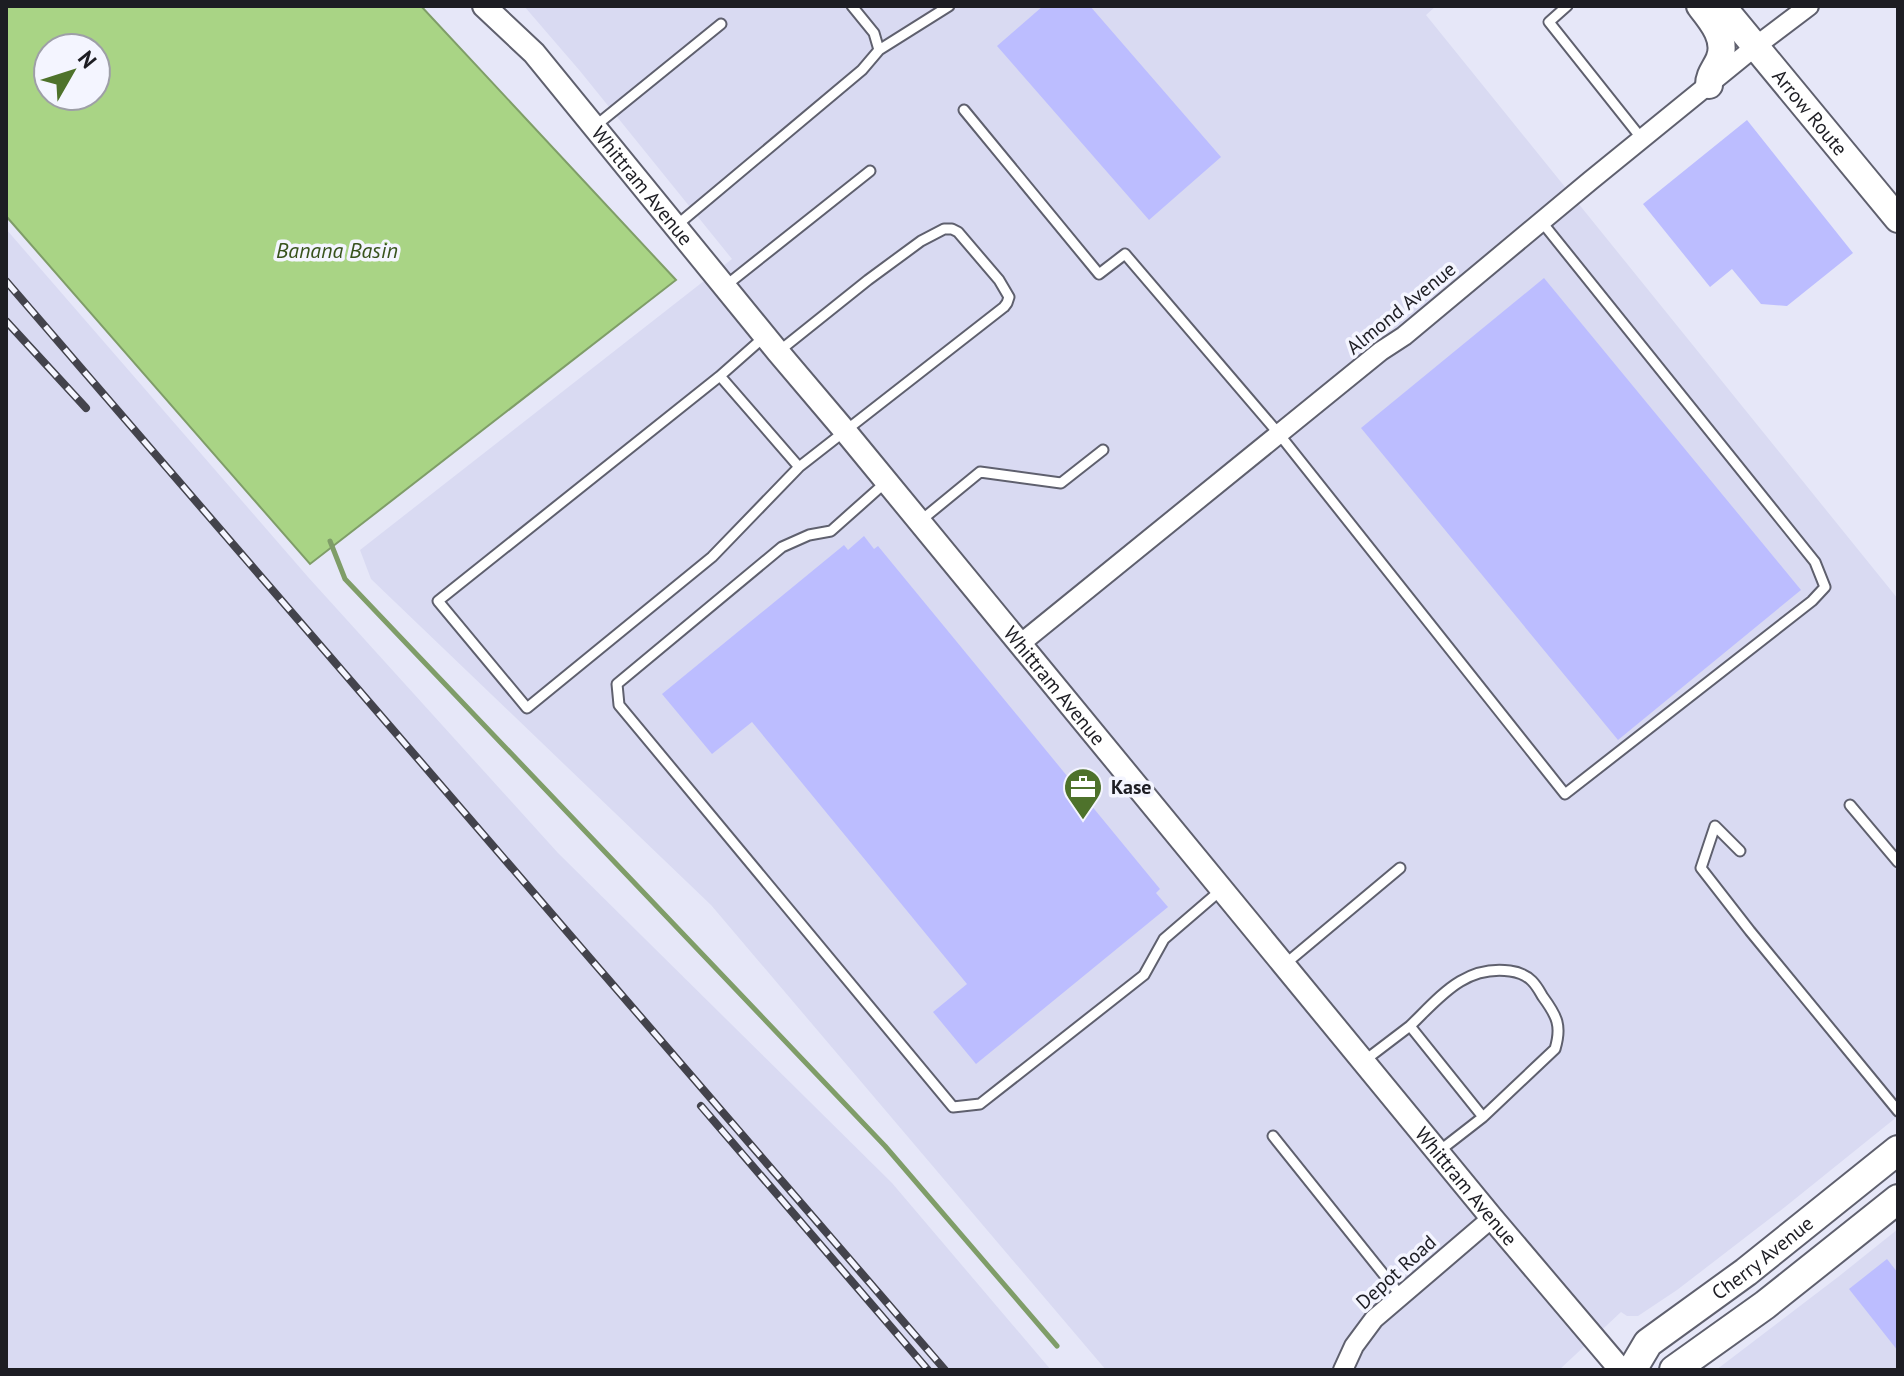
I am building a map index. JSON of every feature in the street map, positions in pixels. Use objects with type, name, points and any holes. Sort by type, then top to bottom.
[{"type":"main road","points":[[1700,6],[1720,37],[1721,56],[1708,79],[1709,85]]},
{"type":"main road","name":"Arrow Route","points":[[1722,6],[1898,219]]},
{"type":"main road","name":"Cherry Avenue","points":[[1632,1370],[1648,1343],[1746,1272],[1898,1150]]},
{"type":"main road","name":"Cherry Avenue","points":[[1674,1370],[1765,1305],[1898,1199]]},
{"type":"street","name":"Whittram Avenue","points":[[484,6],[534,53],[1492,1218],[1621,1370]]},
{"type":"street","name":"Almond Avenue","points":[[1020,644],[1809,6]]},
{"type":"street","name":"Depot Road","points":[[1343,1370],[1354,1346],[1374,1319],[1492,1218]]},
{"type":"lane","points":[[852,6],[874,33],[879,50]]},
{"type":"lane","points":[[675,226],[862,70],[879,50],[949,6]]},
{"type":"lane","points":[[1567,6],[1549,22],[1642,139]]},
{"type":"lane","points":[[594,127],[721,24]]},
{"type":"lane","points":[[964,110],[1099,274],[1125,254],[1279,434],[1565,794],[1812,601],[1825,587],[1815,562],[1541,221]]},
{"type":"lane","points":[[724,287],[870,171]]},
{"type":"lane","points":[[944,229],[958,232],[1009,297],[1007,303],[799,467],[712,557],[527,708],[438,601],[720,376],[944,229]]},
{"type":"lane","points":[[720,376],[799,467]]},
{"type":"lane","points":[[919,522],[980,472],[1061,483],[1103,450]]},
{"type":"lane","points":[[886,482],[831,531],[809,535],[782,547],[617,684],[619,705],[953,1107],[980,1104],[1144,975],[1164,939],[1222,889]]},
{"type":"lane","points":[[1850,805],[1898,862]]},
{"type":"lane","points":[[1740,851],[1715,826],[1701,868],[1898,1111]]},
{"type":"lane","points":[[1284,965],[1400,868]]},
{"type":"lane","points":[[1364,1061],[1410,1026],[1443,994],[1474,973],[1495,969],[1517,972],[1532,980],[1555,1014],[1559,1033],[1555,1049],[1483,1117],[1438,1152]]},
{"type":"lane","points":[[1410,1026],[1483,1117]]},
{"type":"lane","points":[[1273,1136],[1401,1296]]},
{"type":"shaded area","points":[[524,6],[1436,6],[1426,15],[1898,599],[1898,1116],[1677,1290],[1638,1316],[1627,1316],[1621,1312],[1559,1370],[1106,1370],[711,905],[371,579],[360,550],[732,259]]},
{"type":"shaded area","points":[[6,229],[308,577],[558,853],[892,1183],[1051,1370],[6,1370]]},
{"type":"shaded area","points":[[1898,1229],[1898,1370],[1716,1370],[1838,1277]]},
{"type":"water","name":"Banana Basin","points":[[6,6],[421,6],[676,280],[310,564],[6,216]]},
{"type":"building","points":[[1043,6],[1090,6],[1221,157],[1149,220],[997,46]]},
{"type":"building","points":[[1747,120],[1853,253],[1787,306],[1761,304],[1732,269],[1710,287],[1643,204]]},
{"type":"building","points":[[1544,278],[1801,590],[1618,740],[1361,428]]},
{"type":"building","points":[[864,536],[874,549],[878,546],[1160,889],[1156,893],[1168,907],[976,1064],[933,1012],[967,984],[752,722],[712,754],[662,694],[844,545],[848,550]]},
{"type":"building","points":[[1887,1259],[1898,1273],[1898,1351],[1849,1289]]},
{"type":"waterway","points":[[330,541],[345,579],[885,1146],[1057,1346]]},
{"type":"railway","points":[[6,281],[945,1370]]},
{"type":"railway","points":[[6,321],[86,408]]},
{"type":"railway","points":[[701,1106],[928,1370]]},
{"type":"place","name":"Kase","points":[[1083,821]]}]
